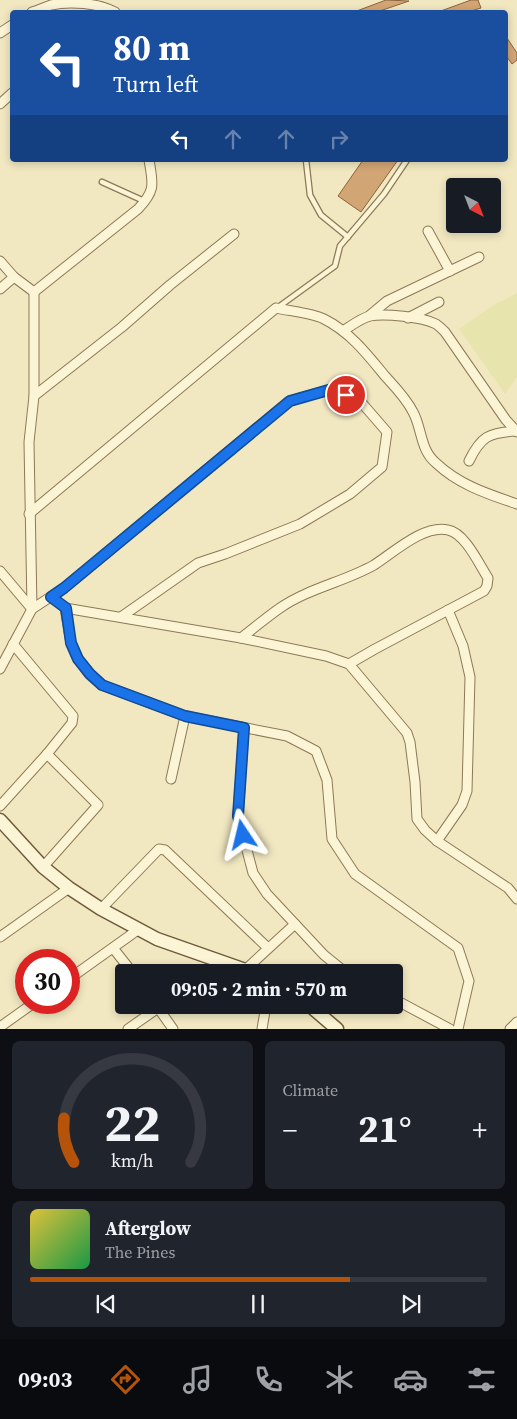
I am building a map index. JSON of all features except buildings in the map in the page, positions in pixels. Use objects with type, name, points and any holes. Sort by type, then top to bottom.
[{"type":"street","points":[[38,10],[52,5],[71,4],[94,5],[109,10]]},
{"type":"street","points":[[0,104],[10,95]]},
{"type":"street","points":[[34,292],[138,209],[154,186],[149,162]]},
{"type":"street","points":[[428,231],[450,271]]},
{"type":"street","points":[[34,396],[122,327],[170,285],[234,234]]},
{"type":"street","points":[[343,331],[369,316],[387,301],[479,258]]},
{"type":"street","points":[[0,261],[14,277],[34,292]]},
{"type":"street","points":[[0,289],[14,277]]},
{"type":"street","points":[[32,609],[29,442],[34,396],[34,292]]},
{"type":"street","points":[[408,318],[439,302]]},
{"type":"street","points":[[29,514],[276,308],[322,318],[343,331],[364,351],[406,399],[414,414],[423,444],[434,462],[471,487],[517,504]]},
{"type":"street","points":[[369,316],[379,315],[408,318],[438,325],[506,420],[516,431]]},
{"type":"street","points":[[0,669],[32,609],[64,588],[290,401],[332,389],[361,402],[387,432],[382,467],[350,494],[300,524],[198,563],[121,618]]},
{"type":"street","points":[[469,461],[475,448],[488,435],[496,432],[516,431]]},
{"type":"street","points":[[241,638],[281,608],[313,590],[352,576],[419,536],[436,529],[447,529],[455,532],[463,539],[488,578],[487,586],[479,595],[375,648],[349,664]]},
{"type":"street","points":[[0,571],[32,609]]},
{"type":"street","points":[[51,597],[66,608],[241,638],[326,656],[349,664],[407,733],[410,742],[415,782],[417,819],[437,841],[508,888],[517,899]]},
{"type":"street","points":[[66,608],[71,643],[78,659],[102,685],[185,716],[287,736],[316,751],[327,780],[332,839],[356,874],[458,948],[470,981],[458,1029]]},
{"type":"street","points":[[437,841],[462,805],[467,791],[470,677],[463,646],[448,610]]},
{"type":"street","points":[[0,806],[48,754],[72,723],[73,716],[13,644]]},
{"type":"street","points":[[171,779],[185,716]]},
{"type":"street","points":[[244,728],[238,816],[253,874],[267,894],[294,924],[335,964]]},
{"type":"street","points":[[43,867],[98,804],[48,754]]},
{"type":"street","points":[[0,820],[43,867],[69,888],[101,909],[157,939],[226,964]]},
{"type":"street","points":[[101,909],[159,849],[165,850],[268,948]]},
{"type":"street","points":[[0,936],[69,888]]},
{"type":"street","points":[[255,964],[268,948],[294,924]]},
{"type":"street","points":[[80,971],[139,930]]},
{"type":"street","points":[[113,948],[126,964]]},
{"type":"street","points":[[403,1004],[450,1029]]},
{"type":"street","points":[[0,1027],[18,1014]]},
{"type":"street","points":[[128,1029],[148,1014]]},
{"type":"street","points":[[162,1014],[173,1029]]},
{"type":"street","points":[[262,1029],[264,1014]]},
{"type":"street","points":[[321,1014],[336,1029]]},
{"type":"street","points":[[510,1029],[517,1022]]},
{"type":"lane","points":[[306,162],[310,195],[321,216],[348,237]]},
{"type":"lane","points":[[276,308],[335,266],[340,246],[384,194],[406,162]]},
{"type":"lane","points":[[102,182],[145,201]]},
{"type":"shaded area","points":[[517,293],[517,377],[505,394],[459,329],[492,306]]},
{"type":"route","points":[[243,835],[238,816],[244,728],[185,716],[102,685],[78,659],[71,643],[66,608],[51,597],[290,401],[332,389],[346,395]]}]
